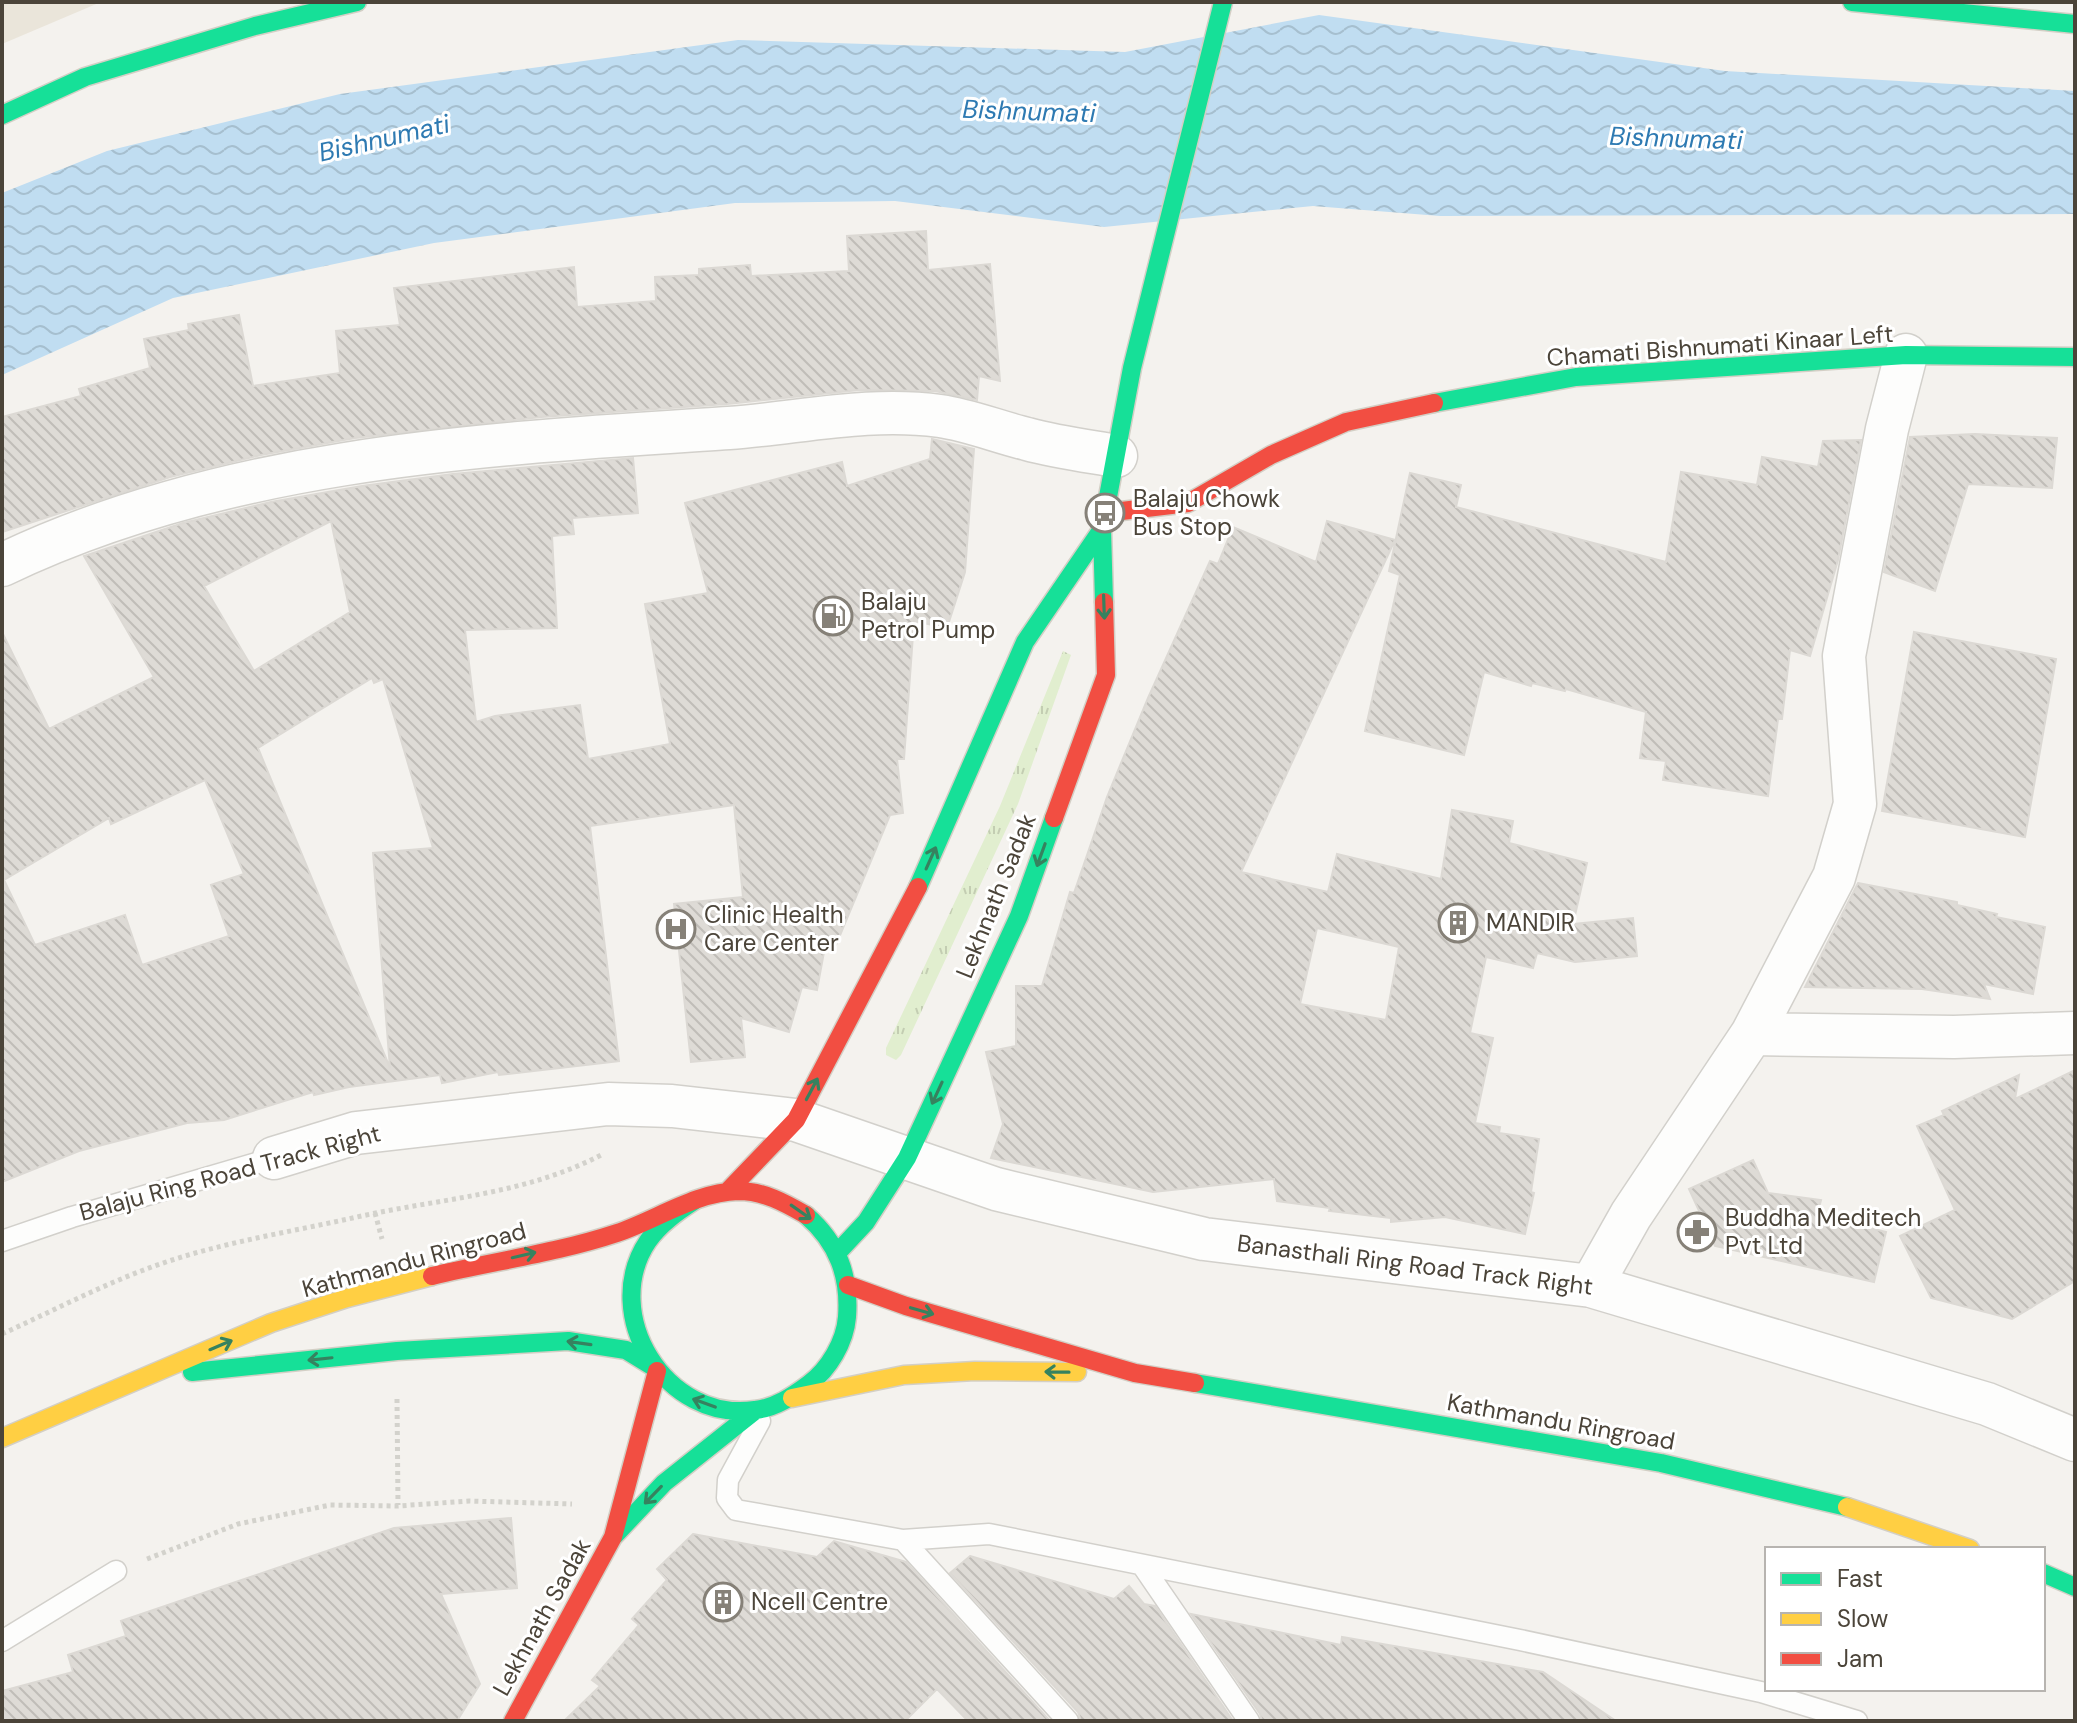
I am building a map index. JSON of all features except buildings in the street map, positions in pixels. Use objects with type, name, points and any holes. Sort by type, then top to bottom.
[{"type":"main road","points":[[2,115],[85,77],[255,26],[357,2]]},
{"type":"main road","name":"Lekhnath Sadak","points":[[838,1252],[866,1222],[907,1158],[1019,916],[1106,675],[1103,521],[1132,368],[1223,2]]},
{"type":"main road","points":[[1852,2],[2075,24]]},
{"type":"main road","name":"Chamati Bishnumati Kinaar Left","points":[[1103,521],[1188,503],[1271,455],[1346,422],[1576,377],[1906,355],[2075,357]]},
{"type":"main road","name":"Lekhnath Sadak","points":[[727,1192],[796,1120],[909,907],[1025,642],[1103,521]]},
{"type":"main road","name":"Kathmandu Ringroad","points":[[2,1438],[273,1322],[393,1285],[606,1236],[694,1201],[727,1192],[760,1193],[792,1205],[819,1225],[838,1252],[848,1285],[850,1311],[843,1339],[831,1363],[813,1383],[790,1399]]},
{"type":"main road","name":"Kathmandu Ringroad","points":[[654,1369],[634,1327],[630,1305],[633,1273],[646,1244],[660,1227],[694,1201]]},
{"type":"main road","name":"Kathmandu Ringroad","points":[[848,1285],[906,1306],[1135,1373],[1661,1463],[1837,1504],[1964,1547]]},
{"type":"main road","name":"Kathmandu Ringroad","points":[[150,1376],[397,1351],[568,1341],[626,1350],[654,1369],[677,1391],[701,1403],[729,1410],[762,1408],[790,1399],[904,1375],[975,1371],[1135,1373]]},
{"type":"main road","name":"Lekhnath Sadak","points":[[513,1721],[613,1537],[654,1369]]},
{"type":"main road","name":"Lekhnath Sadak","points":[[613,1537],[664,1483],[762,1408]]},
{"type":"main road","points":[[2045,1574],[2075,1587]]},
{"type":"street","points":[[1591,1286],[1631,1215],[1752,1034],[1834,877],[1855,804],[1844,656],[1887,429],[1906,355]]},
{"type":"street","points":[[2,565],[45,544],[125,514],[226,488],[367,460],[542,440],[746,426],[870,413],[941,416],[1031,440],[1116,456]]},
{"type":"street","points":[[1752,1034],[1954,1037],[2075,1033]]},
{"type":"street","name":"Balaju Ring Road Track Right","points":[[274,1158],[356,1133],[608,1104],[672,1106],[796,1120]]},
{"type":"street","name":"Banasthali Ring Road Track Right","points":[[796,1120],[996,1189],[1204,1239],[1591,1286],[1987,1404],[2075,1440]]},
{"type":"lane","name":"Balaju Ring Road Track Right","points":[[2,1241],[72,1217],[274,1158]]},
{"type":"lane","points":[[762,1408],[728,1480],[727,1498],[736,1510],[903,1540],[989,1534],[1520,1640],[1761,1692],[1857,1721]]},
{"type":"lane","points":[[903,1540],[1068,1721]]},
{"type":"lane","points":[[1142,1565],[1249,1721]]},
{"type":"lane","points":[[2,1641],[116,1571]]},
{"type":"path","points":[[2,1334],[112,1283],[169,1261],[375,1213],[464,1199],[570,1171],[613,1149]]},
{"type":"path","points":[[116,1571],[238,1524],[330,1505],[398,1506],[469,1501],[572,1504],[613,1537]]},
{"type":"shaded area","points":[[2,2],[101,2],[2,44]]},
{"type":"green space","points":[[1063,651],[1071,655],[1018,804],[896,1060],[886,1055],[886,1048],[1000,806]]},
{"type":"water","name":"Bishnumati","points":[[1319,15],[1725,71],[2075,91],[2075,214],[1440,216],[1313,206],[1104,227],[895,201],[735,203],[434,243],[173,298],[2,375],[2,193],[107,151],[340,94],[738,40],[1125,52]]},
{"type":"traffic: fast","points":[[2,115],[85,77],[255,26],[357,2]]},
{"type":"traffic: fast","points":[[1104,602],[1102,529],[1132,368],[1223,2]]},
{"type":"traffic: fast","points":[[1852,2],[2075,24]]},
{"type":"traffic: fast","points":[[1434,403],[1576,377],[1906,355],[2075,357]]},
{"type":"traffic: fast","points":[[918,887],[1025,642],[1102,529]]},
{"type":"traffic: fast","points":[[838,1252],[866,1222],[907,1158],[1019,916],[1054,818]]},
{"type":"traffic: fast","points":[[694,1201],[663,1224],[648,1241],[635,1270],[632,1300],[637,1330],[650,1358],[669,1381],[694,1399],[723,1409],[755,1410],[784,1401],[816,1378],[839,1345],[847,1317],[844,1274],[834,1249],[806,1215]]},
{"type":"traffic: fast","points":[[192,1372],[397,1351],[568,1341],[626,1350],[652,1366]]},
{"type":"traffic: fast","points":[[1195,1383],[1661,1463],[1847,1507]]},
{"type":"traffic: fast","points":[[615,1535],[664,1483],[756,1410]]},
{"type":"traffic: fast","points":[[2045,1574],[2075,1587]]},
{"type":"traffic: slow","points":[[2,1438],[271,1323],[347,1298],[432,1276]]},
{"type":"traffic: slow","points":[[792,1398],[904,1375],[975,1371],[1077,1372]]},
{"type":"traffic: slow","points":[[1847,1507],[1964,1547]]},
{"type":"traffic: jam","points":[[1105,513],[1188,503],[1271,455],[1346,422],[1434,403]]},
{"type":"traffic: jam","points":[[1054,818],[1106,675],[1104,602]]},
{"type":"traffic: jam","points":[[727,1192],[796,1120],[918,887]]},
{"type":"traffic: jam","points":[[432,1276],[594,1240],[632,1228],[692,1201],[722,1193],[738,1191],[765,1195],[806,1215]]},
{"type":"traffic: jam","points":[[848,1285],[906,1306],[1135,1373],[1195,1383]]},
{"type":"traffic: jam","points":[[513,1721],[613,1537],[657,1371]]},
{"type":"place","name":"Balaju Chowk Bus Stop","points":[[1105,513]]},
{"type":"place","name":"Balaju Petrol Pump","points":[[833,616]]},
{"type":"place","name":"MANDIR","points":[[1458,923]]},
{"type":"place","name":"Clinic Health Care Center","points":[[676,929]]},
{"type":"place","name":"Buddha Meditech Pvt Ltd","points":[[1697,1232]]},
{"type":"place","name":"Ncell Centre","points":[[723,1602]]}]
